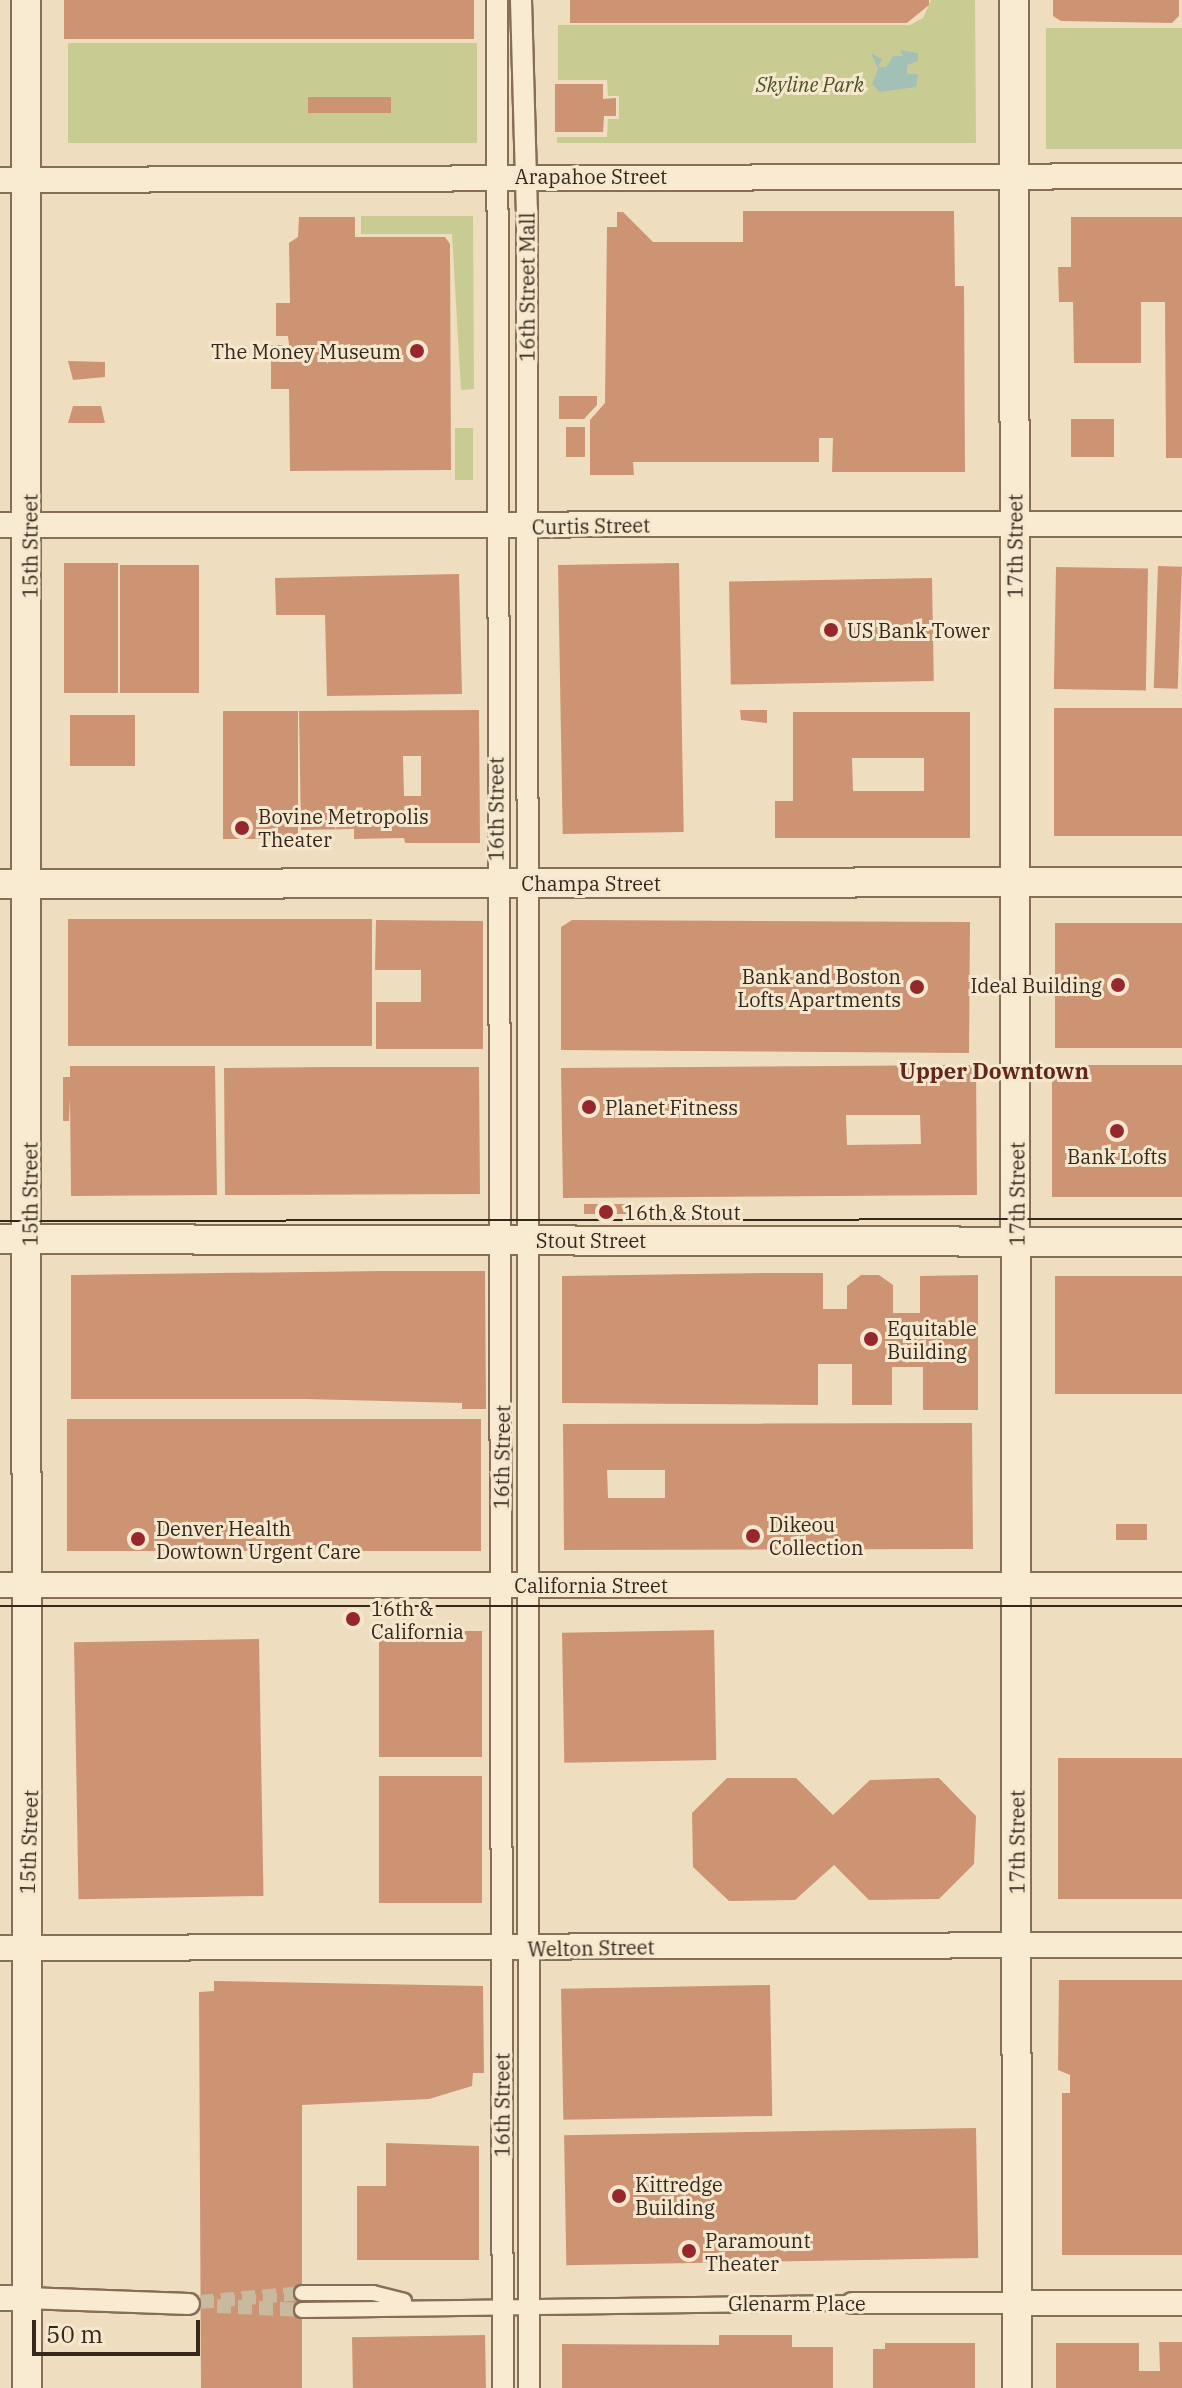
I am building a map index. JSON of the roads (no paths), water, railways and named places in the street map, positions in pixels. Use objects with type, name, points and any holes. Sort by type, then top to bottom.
[{"type":"main road","name":"15th Street","points":[[26,0],[12,181],[31,525],[29,1585],[14,1948],[13,2298],[27,2388]]},
{"type":"main road","name":"17th Street","points":[[1014,0],[1017,2388]]},
{"type":"main road","name":"Champa Street","points":[[0,884],[1182,882]]},
{"type":"main road","name":"Stout Street","points":[[0,1239],[1182,1242]]},
{"type":"street","name":"16th Street Mall","points":[[496,526],[500,176],[497,0]]},
{"type":"street","name":"16th Street Mall","points":[[521,0],[526,177],[527,527]]},
{"type":"street","name":"Arapahoe Street","points":[[12,181],[500,176],[1182,176]]},
{"type":"street","name":"Curtis Street","points":[[0,525],[527,527],[1182,524]]},
{"type":"street","name":"16th Street","points":[[496,526],[496,883],[502,1240],[503,2388]]},
{"type":"street","name":"16th Street","points":[[527,527],[529,2388]]},
{"type":"street","name":"California Street","points":[[0,1585],[1182,1585]]},
{"type":"street","name":"Welton Street","points":[[14,1948],[1182,1945]]},
{"type":"street","name":"Glenarm Place","points":[[302,2293],[373,2293],[413,2304]]},
{"type":"street","points":[[13,2298],[197,2304]]},
{"type":"street","name":"Glenarm Place","points":[[302,2310],[504,2303],[1182,2303]]},
{"type":"water","points":[[900,50],[918,53],[918,61],[907,65],[907,74],[918,74],[916,87],[880,92],[872,84],[878,69],[871,53],[882,59],[878,67],[886,67],[893,56],[903,56]]},
{"type":"tunnel","points":[[200,2302],[302,2293]]},
{"type":"tunnel","points":[[217,2306],[302,2310]]},
{"type":"tram line","points":[[0,1221],[1182,1219]]},
{"type":"tram line","points":[[0,1606],[1182,1606]]},
{"type":"place","name":"The Money Museum","points":[[417,351]]},
{"type":"place","name":"US Bank Tower","points":[[831,630]]},
{"type":"place","name":"Bovine Metropolis Theater","points":[[242,828]]},
{"type":"place","name":"Ideal Building","points":[[1118,985]]},
{"type":"place","name":"Bank and Boston Lofts Apartments","points":[[917,987]]},
{"type":"place","name":"Planet Fitness","points":[[589,1107]]},
{"type":"place","name":"Bank Lofts","points":[[1117,1131]]},
{"type":"place","name":"16th & Stout","points":[[606,1212]]},
{"type":"place","name":"Equitable Building","points":[[871,1339]]},
{"type":"place","name":"Dikeou Collection","points":[[753,1536]]},
{"type":"place","name":"Denver Health Dowtown Urgent Care","points":[[138,1539]]},
{"type":"place","name":"16th & California","points":[[353,1619]]},
{"type":"place","name":"Kittredge Building","points":[[619,2196]]},
{"type":"place","name":"Paramount Theater","points":[[689,2251]]},
{"type":"district","name":"Upper Downtown","points":[[994,1071]]},
{"type":"park label","name":"Skyline Park","points":[[810,84]]}]
